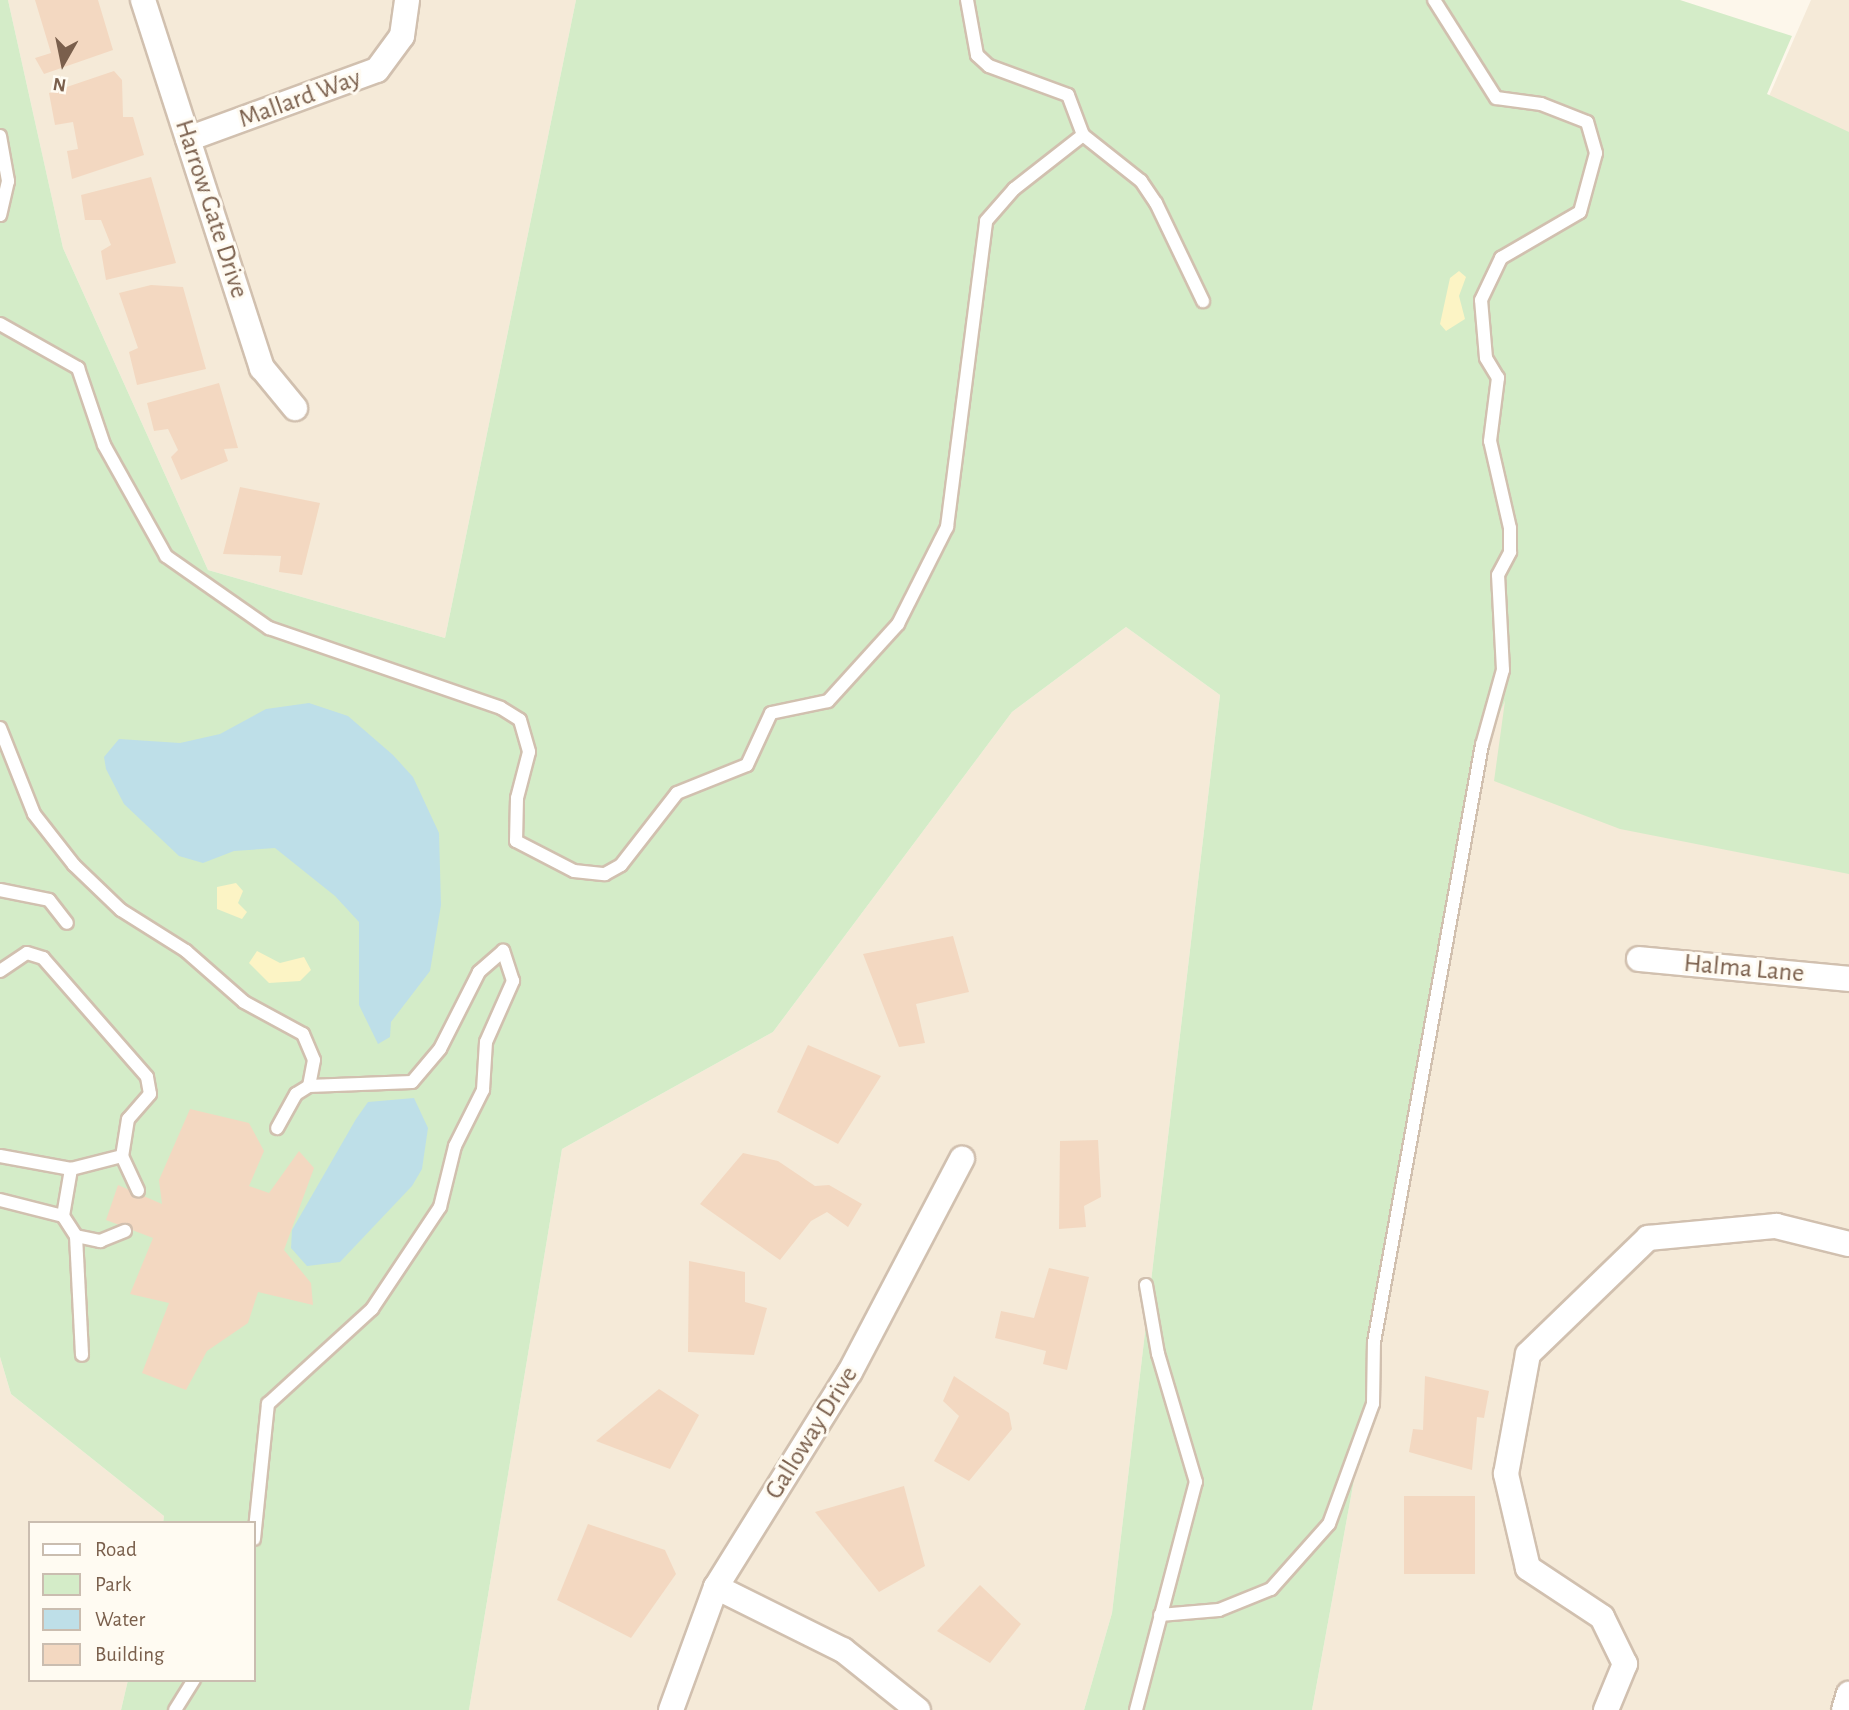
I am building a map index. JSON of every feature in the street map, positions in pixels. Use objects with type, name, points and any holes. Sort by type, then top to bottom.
[{"type":"street","name":"Harrow Gate Drive","points":[[143,0],[262,368],[295,408]]},
{"type":"street","name":"Mallard Way","points":[[188,139],[377,70],[402,36],[407,0]]},
{"type":"street","name":"Halma Lane","points":[[1639,959],[1849,979]]},
{"type":"street","name":"Galloway Drive","points":[[671,1710],[716,1587],[850,1372],[962,1158]]},
{"type":"street","points":[[1606,1710],[1625,1664],[1602,1617],[1528,1568],[1506,1474],[1528,1354],[1648,1238],[1776,1226],[1849,1244]]},
{"type":"street","points":[[716,1587],[843,1650],[918,1710]]},
{"type":"street","points":[[1844,1710],[1849,1694]]},
{"type":"lane","points":[[967,0],[977,55],[989,66],[1068,95],[1083,135],[1141,181],[1203,301]]},
{"type":"lane","points":[[1160,1615],[1219,1610],[1271,1589],[1329,1524],[1368,1422],[1376,1330],[1482,745],[1503,670],[1498,575],[1510,552],[1510,528],[1490,441],[1498,379],[1486,358],[1481,300],[1501,258],[1580,212],[1596,153],[1587,122],[1557,108],[1496,98],[1434,0]]},
{"type":"lane","points":[[0,324],[78,368],[104,445],[166,556],[269,628],[501,708],[520,720],[529,752],[517,798],[516,841],[574,871],[605,874],[621,865],[677,793],[747,765],[771,713],[828,701],[898,624],[937,556],[950,516],[986,221],[1014,189],[1083,135]]},
{"type":"lane","points":[[0,136],[8,181],[0,215]]},
{"type":"lane","points":[[0,728],[34,814],[74,865],[121,910],[186,951],[244,1002],[296,1027],[312,1051],[309,1086]]},
{"type":"lane","points":[[0,890],[49,900],[68,923]]},
{"type":"lane","points":[[256,1521],[268,1404],[372,1309],[440,1207],[455,1146],[483,1090],[486,1042],[513,981],[503,951],[479,972],[440,1049],[412,1083],[309,1086],[296,1094],[277,1128]]},
{"type":"lane","points":[[0,971],[27,953],[43,958],[147,1077],[150,1094],[128,1119],[122,1156],[138,1191]]},
{"type":"lane","points":[[0,1156],[71,1169],[122,1156]]},
{"type":"lane","points":[[71,1169],[63,1216],[76,1236],[82,1355]]},
{"type":"lane","points":[[0,1200],[63,1216]]},
{"type":"lane","points":[[76,1236],[100,1241],[125,1231]]},
{"type":"lane","points":[[1136,1710],[1196,1482],[1158,1354],[1146,1285]]},
{"type":"lane","points":[[175,1710],[193,1682]]},
{"type":"shaded area","points":[[8,0],[576,0],[445,638],[208,570],[63,248]]},
{"type":"shaded area","points":[[1811,0],[1849,0],[1849,1710],[1312,1710],[1490,735]]},
{"type":"shaded area","points":[[1126,627],[1220,695],[1112,1613],[1084,1710],[469,1710],[562,1149],[773,1032],[1012,712]]},
{"type":"shaded area","points":[[0,1357],[11,1394],[164,1516],[163,1521],[28,1521],[28,1682],[128,1682],[121,1710],[0,1710]]},
{"type":"green space","points":[[0,0],[8,0],[63,248],[208,570],[445,638],[576,0],[1680,0],[1792,36],[1767,94],[1849,132],[1849,874],[1620,829],[1494,781],[1505,701],[1490,735],[1312,1710],[1084,1710],[1112,1613],[1220,695],[1126,627],[1012,712],[773,1032],[562,1149],[469,1710],[121,1710],[128,1682],[256,1682],[256,1521],[163,1521],[164,1516],[11,1394],[0,1357]]},
{"type":"sand","points":[[1459,271],[1466,277],[1459,296],[1465,319],[1446,331],[1440,324],[1450,278]]},
{"type":"sand","points":[[236,883],[243,891],[238,903],[247,912],[242,919],[217,909],[217,887]]},
{"type":"sand","points":[[257,951],[280,963],[304,957],[311,970],[300,981],[269,983],[249,963]]},
{"type":"water","points":[[309,703],[348,716],[393,755],[413,777],[439,833],[441,905],[430,971],[391,1022],[390,1037],[378,1044],[359,1005],[359,922],[335,896],[275,848],[234,851],[203,863],[179,856],[124,804],[106,769],[104,757],[119,739],[180,743],[220,734],[266,709]]},
{"type":"water","points":[[414,1098],[428,1128],[422,1169],[412,1186],[340,1262],[307,1266],[291,1248],[292,1230],[356,1119],[368,1102]]},
{"type":"building","points":[[35,0],[98,0],[113,50],[44,74],[35,58],[51,53]]},
{"type":"building","points":[[114,71],[122,80],[123,117],[133,117],[144,155],[72,179],[67,151],[78,149],[73,122],[55,125],[49,93]]},
{"type":"building","points":[[151,177],[176,263],[106,280],[101,251],[111,245],[101,220],[85,220],[81,195]]},
{"type":"building","points":[[151,285],[183,287],[206,369],[137,385],[129,352],[138,348],[119,293]]},
{"type":"building","points":[[219,383],[238,448],[224,449],[228,461],[181,480],[171,457],[178,450],[168,429],[154,431],[147,403]]},
{"type":"building","points":[[240,487],[320,503],[302,575],[279,572],[281,556],[223,554]]},
{"type":"building","points":[[953,936],[969,992],[916,1004],[925,1043],[899,1047],[863,954]]},
{"type":"building","points":[[808,1045],[881,1076],[838,1144],[777,1112]]},
{"type":"building","points":[[190,1109],[249,1123],[264,1151],[249,1186],[269,1193],[299,1151],[314,1168],[284,1250],[311,1283],[313,1305],[258,1292],[248,1323],[207,1351],[186,1390],[142,1373],[169,1303],[130,1294],[153,1238],[106,1220],[118,1185],[162,1204],[159,1180]]},
{"type":"building","points":[[1098,1140],[1101,1197],[1084,1206],[1086,1227],[1059,1229],[1060,1141]]},
{"type":"building","points":[[743,1153],[778,1161],[815,1186],[829,1185],[862,1204],[848,1227],[827,1212],[811,1221],[780,1260],[700,1204]]},
{"type":"building","points":[[689,1261],[745,1272],[745,1302],[767,1308],[754,1355],[688,1352]]},
{"type":"building","points":[[1049,1268],[1089,1277],[1067,1370],[1043,1364],[1046,1351],[995,1338],[1001,1311],[1034,1318]]},
{"type":"building","points":[[954,1376],[1009,1413],[1012,1429],[969,1481],[934,1461],[959,1416],[943,1401]]},
{"type":"building","points":[[1425,1376],[1489,1391],[1484,1418],[1477,1417],[1472,1470],[1409,1452],[1413,1429],[1423,1430]]},
{"type":"building","points":[[659,1389],[699,1415],[670,1469],[596,1441]]},
{"type":"building","points":[[904,1486],[925,1566],[879,1592],[815,1512]]},
{"type":"building","points":[[1404,1496],[1475,1496],[1475,1574],[1404,1574]]},
{"type":"building","points":[[588,1524],[665,1550],[676,1574],[631,1638],[557,1600]]},
{"type":"building","points":[[980,1585],[1021,1624],[990,1663],[937,1631]]}]
